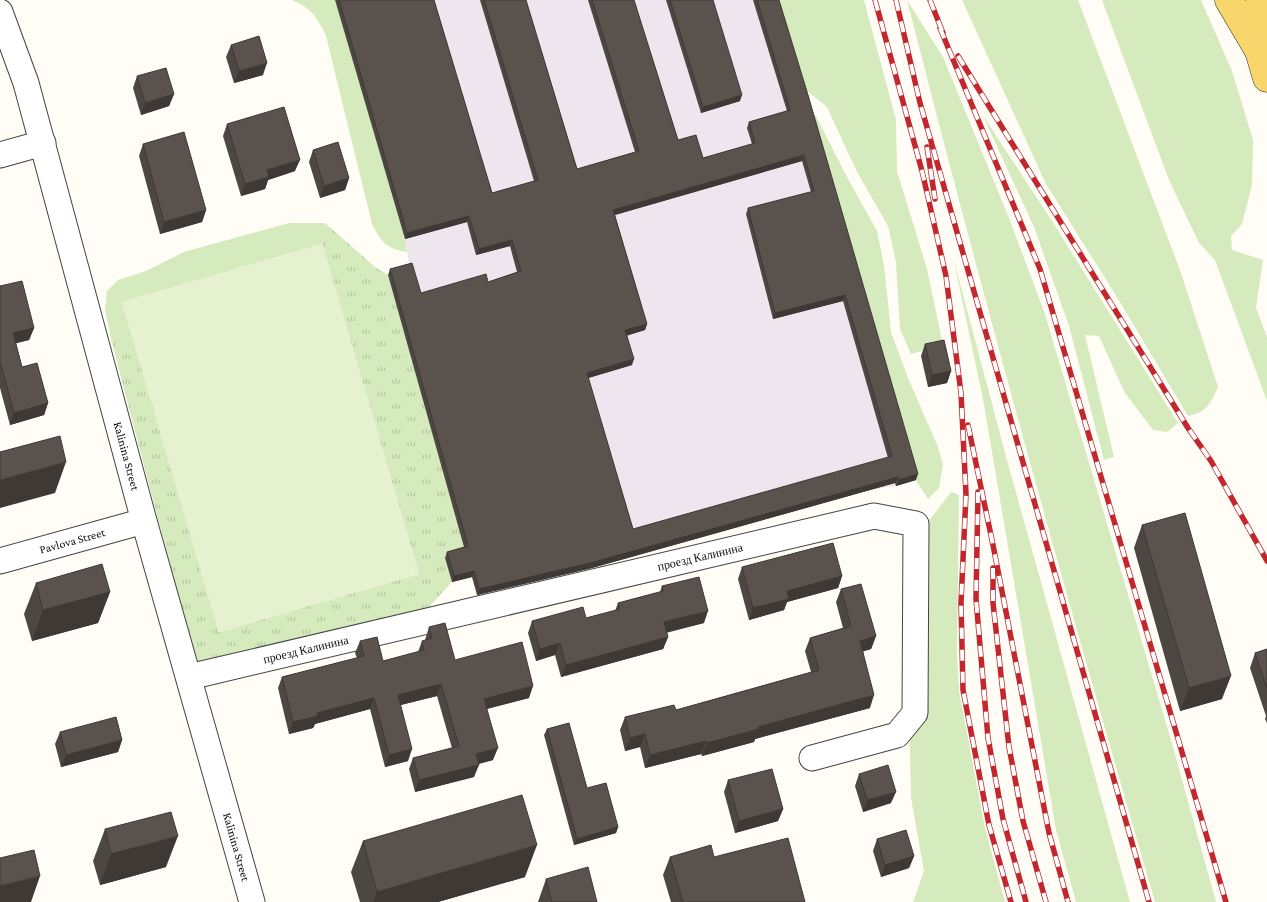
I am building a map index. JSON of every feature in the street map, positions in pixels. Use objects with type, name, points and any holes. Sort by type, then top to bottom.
[{"type":"main road","points":[[1229,0],[1259,51],[1267,78]]},
{"type":"main road","points":[[1259,51],[1260,0]]},
{"type":"street","name":"Kalinina Street","points":[[0,12],[26,83],[43,143],[144,521],[189,677],[245,900]]},
{"type":"street","points":[[0,155],[43,143]]},
{"type":"street","name":"проезд Калинина","points":[[189,677],[874,516],[916,524],[915,713],[897,735],[812,758]]},
{"type":"street","name":"Pavlova Street","points":[[0,562],[144,521]]},
{"type":"shaded area","points":[[335,0],[775,0],[916,480],[896,486],[870,490],[478,599],[472,577],[452,582],[445,558],[405,239]]},
{"type":"green space","points":[[292,0],[335,0],[405,239],[407,252],[394,249],[385,244],[378,236],[372,224],[326,36],[313,14]]},
{"type":"green space","points":[[775,0],[864,0],[896,120],[897,171],[927,269],[943,345],[911,354],[900,329],[896,262],[888,226],[856,170],[827,107],[801,86]]},
{"type":"green space","points":[[907,0],[943,57],[1009,218],[1045,314],[1171,740],[1216,902],[1155,902],[1027,452]]},
{"type":"green space","points":[[962,0],[1078,0],[1181,273],[1218,387],[1204,410],[1188,416],[1120,302],[1046,184]]},
{"type":"green space","points":[[1102,0],[1201,0],[1232,71],[1253,140],[1252,185],[1242,224],[1231,236],[1232,250],[1263,260],[1256,308],[1267,337],[1267,401],[1215,260],[1199,243],[1169,180]]},
{"type":"green space","points":[[808,110],[816,116],[877,231],[884,265],[891,332],[908,378],[938,447],[943,465],[939,488],[928,499],[916,480]]},
{"type":"green space","points":[[982,114],[1052,221],[1178,423],[1167,432],[1153,430],[1125,393],[1099,336],[1085,335],[1114,457],[1104,460],[1069,326],[1034,227]]},
{"type":"green space","points":[[289,223],[325,223],[322,244],[122,302],[131,332],[111,339],[105,310],[107,291],[118,280],[146,271],[184,252]]},
{"type":"green space","points":[[325,223],[375,267],[388,275],[466,552],[445,558],[452,582],[428,608],[197,669],[111,339],[131,332],[219,632],[419,574],[322,244]]},
{"type":"green space","points":[[322,244],[419,574],[219,632],[122,302]]},
{"type":"green space","points":[[953,257],[1007,460],[1130,902],[1076,902],[1056,830],[983,399]]},
{"type":"green space","points":[[951,492],[959,495],[957,655],[959,691],[985,828],[1005,902],[913,902],[924,871],[911,798],[909,706],[921,531]]},
{"type":"building","points":[[339,0],[434,0],[492,193],[538,180],[484,0],[526,0],[577,169],[639,151],[592,0],[634,0],[678,140],[696,135],[703,158],[755,143],[749,122],[790,110],[757,0],[779,0],[918,474],[899,480],[898,477],[594,562],[479,589],[474,571],[454,576],[447,552],[468,546],[390,269],[412,263],[421,293],[486,274],[488,282],[521,271],[512,240],[479,249],[469,216],[407,233]],"holes":[[[804,155],[814,191],[748,208],[775,313],[845,295],[892,456],[633,529],[587,373],[634,359],[625,330],[647,324],[613,210]]]},
{"type":"building","points":[[670,0],[713,0],[742,95],[703,107]]},
{"type":"building","points":[[259,36],[267,63],[239,71],[231,45]]},
{"type":"building","points":[[166,68],[174,94],[145,103],[137,76]]},
{"type":"building","points":[[284,107],[300,160],[267,170],[269,177],[245,184],[227,124]]},
{"type":"building","points":[[184,132],[206,210],[164,222],[143,144]]},
{"type":"building","points":[[338,142],[349,178],[324,186],[313,150]]},
{"type":"building","points":[[22,281],[34,328],[13,333],[22,367],[37,363],[48,403],[14,413],[0,361],[0,286]]},
{"type":"building","points":[[944,340],[951,371],[932,375],[925,344]]},
{"type":"building","points":[[60,436],[66,462],[0,480],[0,452]]},
{"type":"building","points":[[1185,513],[1231,676],[1189,688],[1142,525]]},
{"type":"building","points":[[833,543],[842,576],[787,591],[789,599],[753,608],[742,567]]},
{"type":"building","points":[[102,564],[110,592],[43,610],[36,583]]},
{"type":"building","points":[[699,577],[708,611],[664,622],[668,637],[566,665],[560,643],[540,649],[532,621],[583,607],[586,618],[620,609],[618,603],[663,591],[662,586]]},
{"type":"building","points":[[861,584],[876,636],[860,641],[874,695],[707,743],[706,741],[650,755],[645,734],[630,738],[625,717],[674,705],[676,710],[819,670],[810,638],[851,626],[841,589]]},
{"type":"building","points":[[445,623],[455,660],[522,642],[533,686],[484,699],[498,748],[476,754],[479,765],[419,780],[413,758],[459,746],[441,684],[398,695],[412,749],[389,755],[374,698],[317,713],[318,716],[293,722],[282,677],[364,656],[360,641],[377,637],[383,661],[424,650],[422,641],[432,638],[429,627]]},
{"type":"building","points":[[1267,649],[1267,688],[1255,653]]},
{"type":"building","points":[[116,717],[122,740],[66,755],[60,732]]},
{"type":"building","points":[[569,723],[587,788],[606,783],[618,827],[577,839],[547,729]]},
{"type":"building","points":[[888,765],[896,792],[867,800],[859,774]]},
{"type":"building","points":[[772,769],[783,809],[739,821],[728,780]]},
{"type":"building","points":[[522,795],[537,845],[377,892],[363,841]]},
{"type":"building","points":[[171,812],[178,836],[111,854],[105,829]]},
{"type":"building","points":[[906,830],[914,856],[885,865],[877,839]]},
{"type":"building","points":[[788,838],[805,902],[683,902],[670,857],[711,845],[714,857]]},
{"type":"building","points":[[34,850],[40,876],[0,886],[0,858]]},
{"type":"building","points":[[588,867],[597,902],[552,902],[546,879]]},
{"type":"railway","points":[[875,0],[922,171],[946,276],[961,393],[966,494],[961,603],[963,690],[989,825],[1011,902]]},
{"type":"railway","points":[[896,0],[920,103],[1149,902]]},
{"type":"railway","points":[[930,0],[943,33]]},
{"type":"railway","points":[[940,28],[1040,269],[1226,902]]},
{"type":"railway","points":[[958,56],[1188,428],[1211,461],[1267,561]]},
{"type":"railway","points":[[927,147],[935,199]]},
{"type":"railway","points":[[968,425],[1049,833],[1068,902]]},
{"type":"railway","points":[[978,492],[976,599],[988,738],[1003,819],[1026,902]]},
{"type":"railway","points":[[993,568],[993,603],[1009,747],[1023,821],[1046,902]]}]
